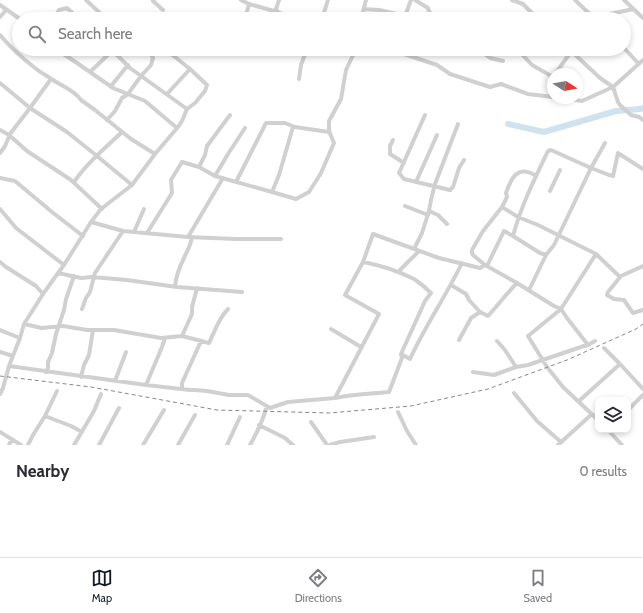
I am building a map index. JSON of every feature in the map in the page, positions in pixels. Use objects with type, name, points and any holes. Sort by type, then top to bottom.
[{"type":"street","points":[[86,0],[99,12]]},
{"type":"street","points":[[154,0],[153,1],[163,10]]},
{"type":"street","points":[[241,0],[278,12],[276,9],[279,0]]},
{"type":"street","points":[[324,12],[328,0]]},
{"type":"street","points":[[363,12],[366,0]]},
{"type":"street","points":[[407,12],[411,0]]},
{"type":"street","points":[[415,0],[428,8],[430,12]]},
{"type":"street","points":[[512,0],[523,4],[531,12]]},
{"type":"street","points":[[575,0],[588,12]]},
{"type":"street","points":[[624,0],[643,18]]},
{"type":"street","points":[[246,12],[248,2]]},
{"type":"street","points":[[0,5],[12,14]]},
{"type":"street","points":[[58,12],[59,10],[67,8],[71,12]]},
{"type":"street","points":[[364,9],[386,12]]},
{"type":"street","points":[[619,12],[634,9]]},
{"type":"street","points":[[0,17],[6,10]]},
{"type":"street","points":[[0,35],[12,47]]},
{"type":"street","points":[[631,55],[639,64]]},
{"type":"street","points":[[22,56],[35,68],[80,98],[131,139],[155,154]]},
{"type":"street","points":[[68,56],[113,88],[145,101],[177,128]]},
{"type":"street","points":[[90,72],[105,56]]},
{"type":"street","points":[[119,56],[141,76],[187,109]]},
{"type":"street","points":[[107,120],[115,112],[122,98],[128,94],[151,65],[153,58],[152,56]]},
{"type":"street","points":[[0,394],[24,324],[91,222],[102,208],[132,185],[177,128],[187,109],[195,103],[205,91],[207,85],[173,56]]},
{"type":"street","points":[[299,79],[301,64],[304,56]]},
{"type":"street","points":[[146,233],[172,193],[171,180],[182,162],[199,167],[215,176],[296,199],[309,192],[321,173],[334,143],[329,132],[329,121],[341,99],[346,70],[353,56]]},
{"type":"street","points":[[414,56],[437,65],[450,74],[490,87],[501,84],[528,94],[547,96]]},
{"type":"street","points":[[487,56],[504,61]]},
{"type":"street","points":[[524,56],[532,65],[547,74]]},
{"type":"street","points":[[559,68],[567,56]]},
{"type":"street","points":[[577,56],[600,78],[613,87],[618,102],[631,115],[639,117],[643,120]]},
{"type":"street","points":[[583,101],[613,87],[643,60]]},
{"type":"street","points":[[110,86],[128,65]]},
{"type":"street","points":[[167,94],[190,69]]},
{"type":"street","points":[[0,153],[10,135],[51,79]]},
{"type":"street","points":[[0,90],[2,85],[30,108],[67,132],[132,185]]},
{"type":"street","points":[[425,114],[399,173],[404,179],[450,190],[454,188],[459,168],[464,160]]},
{"type":"street","points":[[199,167],[205,155],[207,146],[230,115]]},
{"type":"street","points":[[236,182],[266,123],[284,123],[293,127],[329,132]]},
{"type":"street","points":[[414,249],[422,233],[434,186],[458,124]]},
{"type":"street","points":[[272,192],[279,175],[293,127]]},
{"type":"street","points":[[215,176],[245,128]]},
{"type":"street","points":[[0,130],[10,135],[27,151],[74,182],[102,208]]},
{"type":"street","points":[[74,182],[97,156],[122,132]]},
{"type":"street","points":[[416,182],[437,135]]},
{"type":"street","points":[[393,140],[390,146],[390,154],[404,163]]},
{"type":"street","points":[[529,290],[546,255],[554,245],[591,168],[605,143]]},
{"type":"street","points":[[513,236],[518,217],[548,151],[551,150],[613,176],[618,153],[643,169]]},
{"type":"street","points":[[550,191],[560,170]]},
{"type":"street","points":[[536,176],[524,171],[516,174],[510,182],[506,193],[507,197],[502,207],[483,231],[472,250],[472,253],[486,266],[561,309],[588,345]]},
{"type":"street","points":[[0,178],[15,181],[82,236]]},
{"type":"street","points":[[175,286],[183,259],[191,242],[190,237],[224,178]]},
{"type":"street","points":[[405,206],[438,215],[447,224]]},
{"type":"street","points":[[502,207],[518,217],[559,235],[596,254],[619,276],[621,276]]},
{"type":"street","points":[[0,209],[16,228],[64,265]]},
{"type":"street","points":[[134,232],[144,209]]},
{"type":"street","points":[[91,222],[123,231],[134,232],[190,237],[281,239]]},
{"type":"street","points":[[82,309],[90,292],[95,273],[123,231]]},
{"type":"street","points":[[335,398],[379,314],[345,295],[363,262],[373,234],[439,258],[480,268],[486,266],[504,231],[540,253],[546,255]]},
{"type":"street","points":[[398,272],[419,251]]},
{"type":"street","points":[[595,417],[563,387],[542,360],[528,336],[561,309],[596,254]]},
{"type":"street","points":[[0,262],[36,286],[43,294]]},
{"type":"street","points":[[9,366],[146,385],[207,391],[229,395],[248,395],[270,408],[288,402],[389,392],[402,358],[401,354],[431,293],[415,280],[398,272],[363,262]]},
{"type":"street","points":[[401,354],[410,359],[418,341],[451,285],[462,263]]},
{"type":"street","points":[[643,266],[621,276],[608,292],[607,296],[614,299],[624,300],[633,313],[643,310]]},
{"type":"street","points":[[58,272],[81,278],[94,277],[242,292]]},
{"type":"street","points":[[46,372],[66,299],[74,276]]},
{"type":"street","points":[[451,285],[466,294],[469,300],[480,312],[488,316],[517,283]]},
{"type":"street","points":[[182,336],[192,314],[192,307],[197,288]]},
{"type":"street","points":[[24,324],[42,328],[63,326],[88,330],[114,330],[156,338],[182,336],[209,343],[216,325],[228,309]]},
{"type":"street","points":[[460,340],[471,318],[480,312]]},
{"type":"street","points":[[332,329],[362,347]]},
{"type":"street","points":[[0,330],[20,338]]},
{"type":"street","points":[[81,377],[84,365],[89,355],[93,330]]},
{"type":"street","points":[[146,385],[162,347],[164,338]]},
{"type":"street","points":[[182,389],[182,383],[201,341]]},
{"type":"street","points":[[497,341],[516,366]]},
{"type":"street","points":[[473,372],[494,375],[516,366],[528,365],[588,345],[595,341]]},
{"type":"street","points":[[604,348],[643,388]]},
{"type":"street","points":[[0,352],[13,356]]},
{"type":"street","points":[[115,381],[126,352]]},
{"type":"street","points":[[579,401],[620,364]]},
{"type":"street","points":[[28,445],[45,416],[57,391]]},
{"type":"street","points":[[514,393],[537,421],[559,444],[592,414]]},
{"type":"street","points":[[74,445],[94,411],[101,394]]},
{"type":"street","points":[[631,407],[643,395]]},
{"type":"street","points":[[250,445],[258,430],[267,406]]},
{"type":"street","points":[[99,445],[119,408]]},
{"type":"street","points":[[143,445],[164,410]]},
{"type":"street","points":[[398,412],[416,445]]},
{"type":"street","points":[[178,445],[195,415]]},
{"type":"street","points":[[45,416],[82,432]]},
{"type":"street","points":[[227,445],[240,417]]},
{"type":"street","points":[[311,422],[327,445]]},
{"type":"street","points":[[259,425],[285,438],[293,445]]},
{"type":"street","points":[[0,432],[21,445]]},
{"type":"street","points":[[611,433],[622,445]]},
{"type":"street","points":[[330,445],[374,437]]},
{"type":"street","points":[[9,445],[12,439]]},
{"type":"waterway","points":[[508,124],[544,132],[616,111],[643,108]]},
{"type":"railway","points":[[0,376],[91,387],[217,410],[329,413],[411,406],[488,389],[567,360],[636,329],[643,324]]}]
